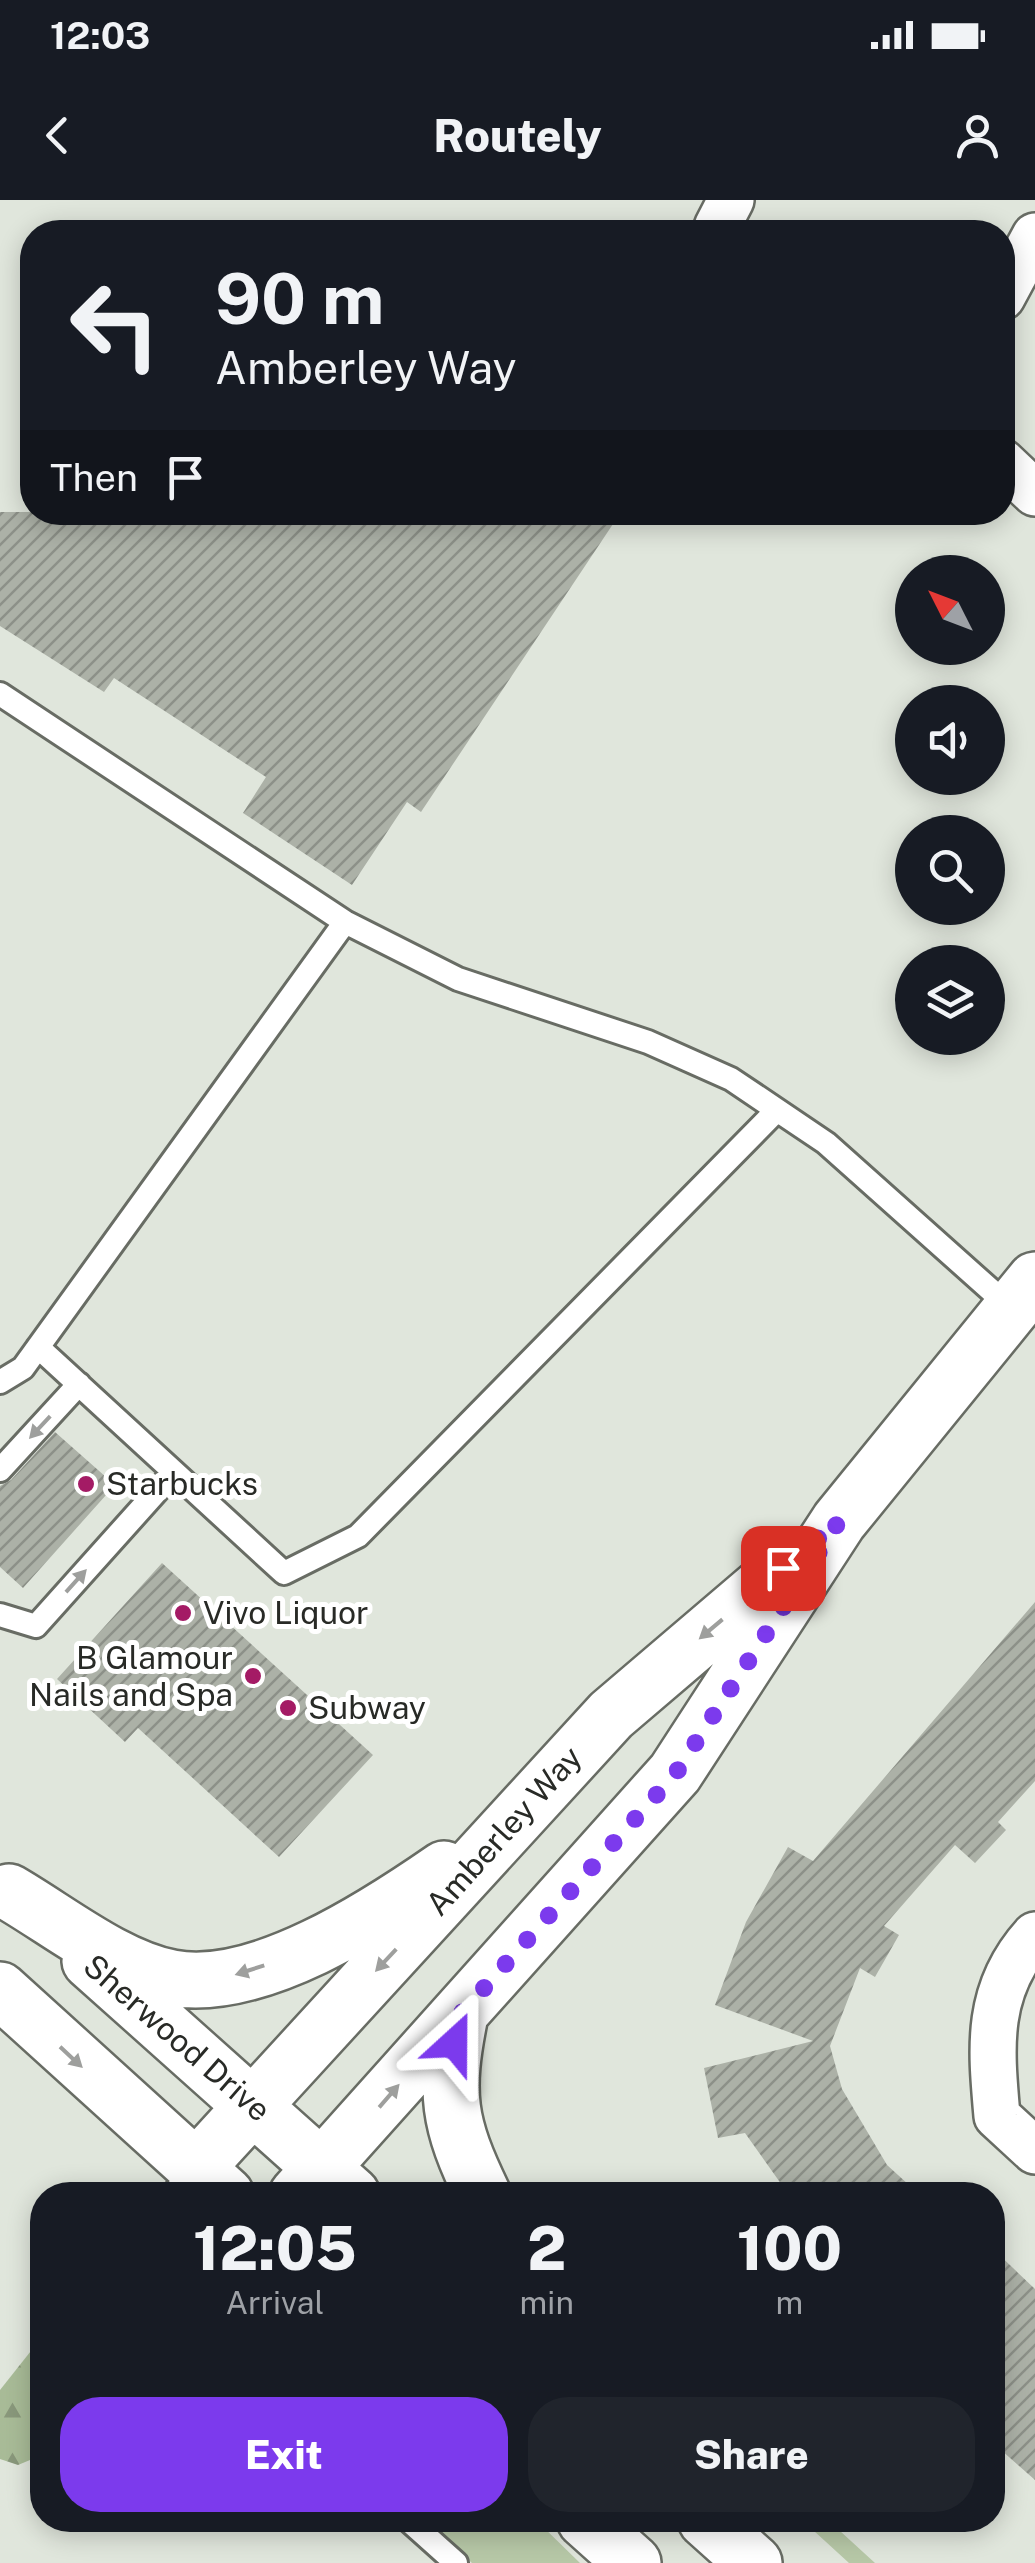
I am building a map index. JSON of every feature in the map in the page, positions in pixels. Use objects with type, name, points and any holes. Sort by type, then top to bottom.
[{"type":"street","points":[[1015,273],[1035,236]]},
{"type":"street","points":[[1015,474],[1035,493]]},
{"type":"street","name":"Amberley Way","points":[[327,2182],[460,2015],[676,1773],[839,1521],[1023,1294]]},
{"type":"street","name":"Amberley Way","points":[[201,2182],[254,2105],[611,1715],[839,1521]]},
{"type":"street","points":[[5,1888],[128,1962],[170,1978],[203,1981],[240,1974],[310,1949],[412,1891],[516,1819]]},
{"type":"street","name":"Sherwood Drive","points":[[5,1888],[254,2105],[321,2182]]},
{"type":"street","points":[[1035,1935],[1013,1958],[990,2037],[997,2116],[1035,2151]]},
{"type":"street","points":[[0,1990],[194,2182]]},
{"type":"street","points":[[460,2015],[449,2071],[451,2116],[478,2182]]},
{"type":"street","points":[[598,2532],[633,2563]]},
{"type":"street","points":[[720,2532],[756,2563]]},
{"type":"street","points":[[731,2532],[756,2563]]},
{"type":"lane","points":[[0,694],[344,922],[458,979],[648,1042],[731,1080],[826,1143],[1023,1294]]},
{"type":"lane","points":[[0,1382],[23,1368],[344,922]]},
{"type":"lane","points":[[38,1347],[284,1573],[358,1536],[777,1110]]},
{"type":"lane","points":[[0,1470],[79,1384]]},
{"type":"lane","points":[[0,1616],[36,1626],[174,1472]]},
{"type":"lane","points":[[421,2532],[456,2563]]},
{"type":"green space","points":[[30,2352],[30,2460],[18,2465],[0,2459],[0,2390]]},
{"type":"green space","points":[[438,2532],[548,2532],[580,2563],[472,2563]]},
{"type":"green space","points":[[815,2532],[841,2532],[875,2563],[849,2563]]},
{"type":"building","points":[[0,512],[20,512],[20,525],[612,525],[421,812],[407,802],[352,885],[243,813],[266,777],[114,678],[104,692],[0,626]]},
{"type":"building","points":[[55,1432],[115,1485],[23,1588],[0,1567],[0,1486],[11,1480]]},
{"type":"building","points":[[162,1563],[373,1755],[279,1857],[138,1728],[125,1742],[57,1679]]},
{"type":"building","points":[[1035,1602],[1035,1781],[998,1822],[1006,1830],[975,1863],[955,1845],[884,1926],[899,1935],[875,1977],[860,1968],[830,2046],[842,2089],[887,2165],[906,2182],[780,2182],[745,2133],[718,2138],[704,2068],[813,2041],[715,2005],[746,1922],[788,1847],[813,1861]]},
{"type":"building","points":[[1005,2260],[1035,2289],[1035,2480],[1005,2453]]},
{"type":"place","name":"Starbucks","points":[[86,1484]]},
{"type":"place","name":"Vivo Liquor","points":[[183,1613]]},
{"type":"place","name":"B Glamour Nails and Spa","points":[[253,1676]]},
{"type":"place","name":"Subway","points":[[288,1708]]},
{"type":"route","points":[[454,2043],[460,2015],[676,1773],[839,1521],[783,1568]]}]
